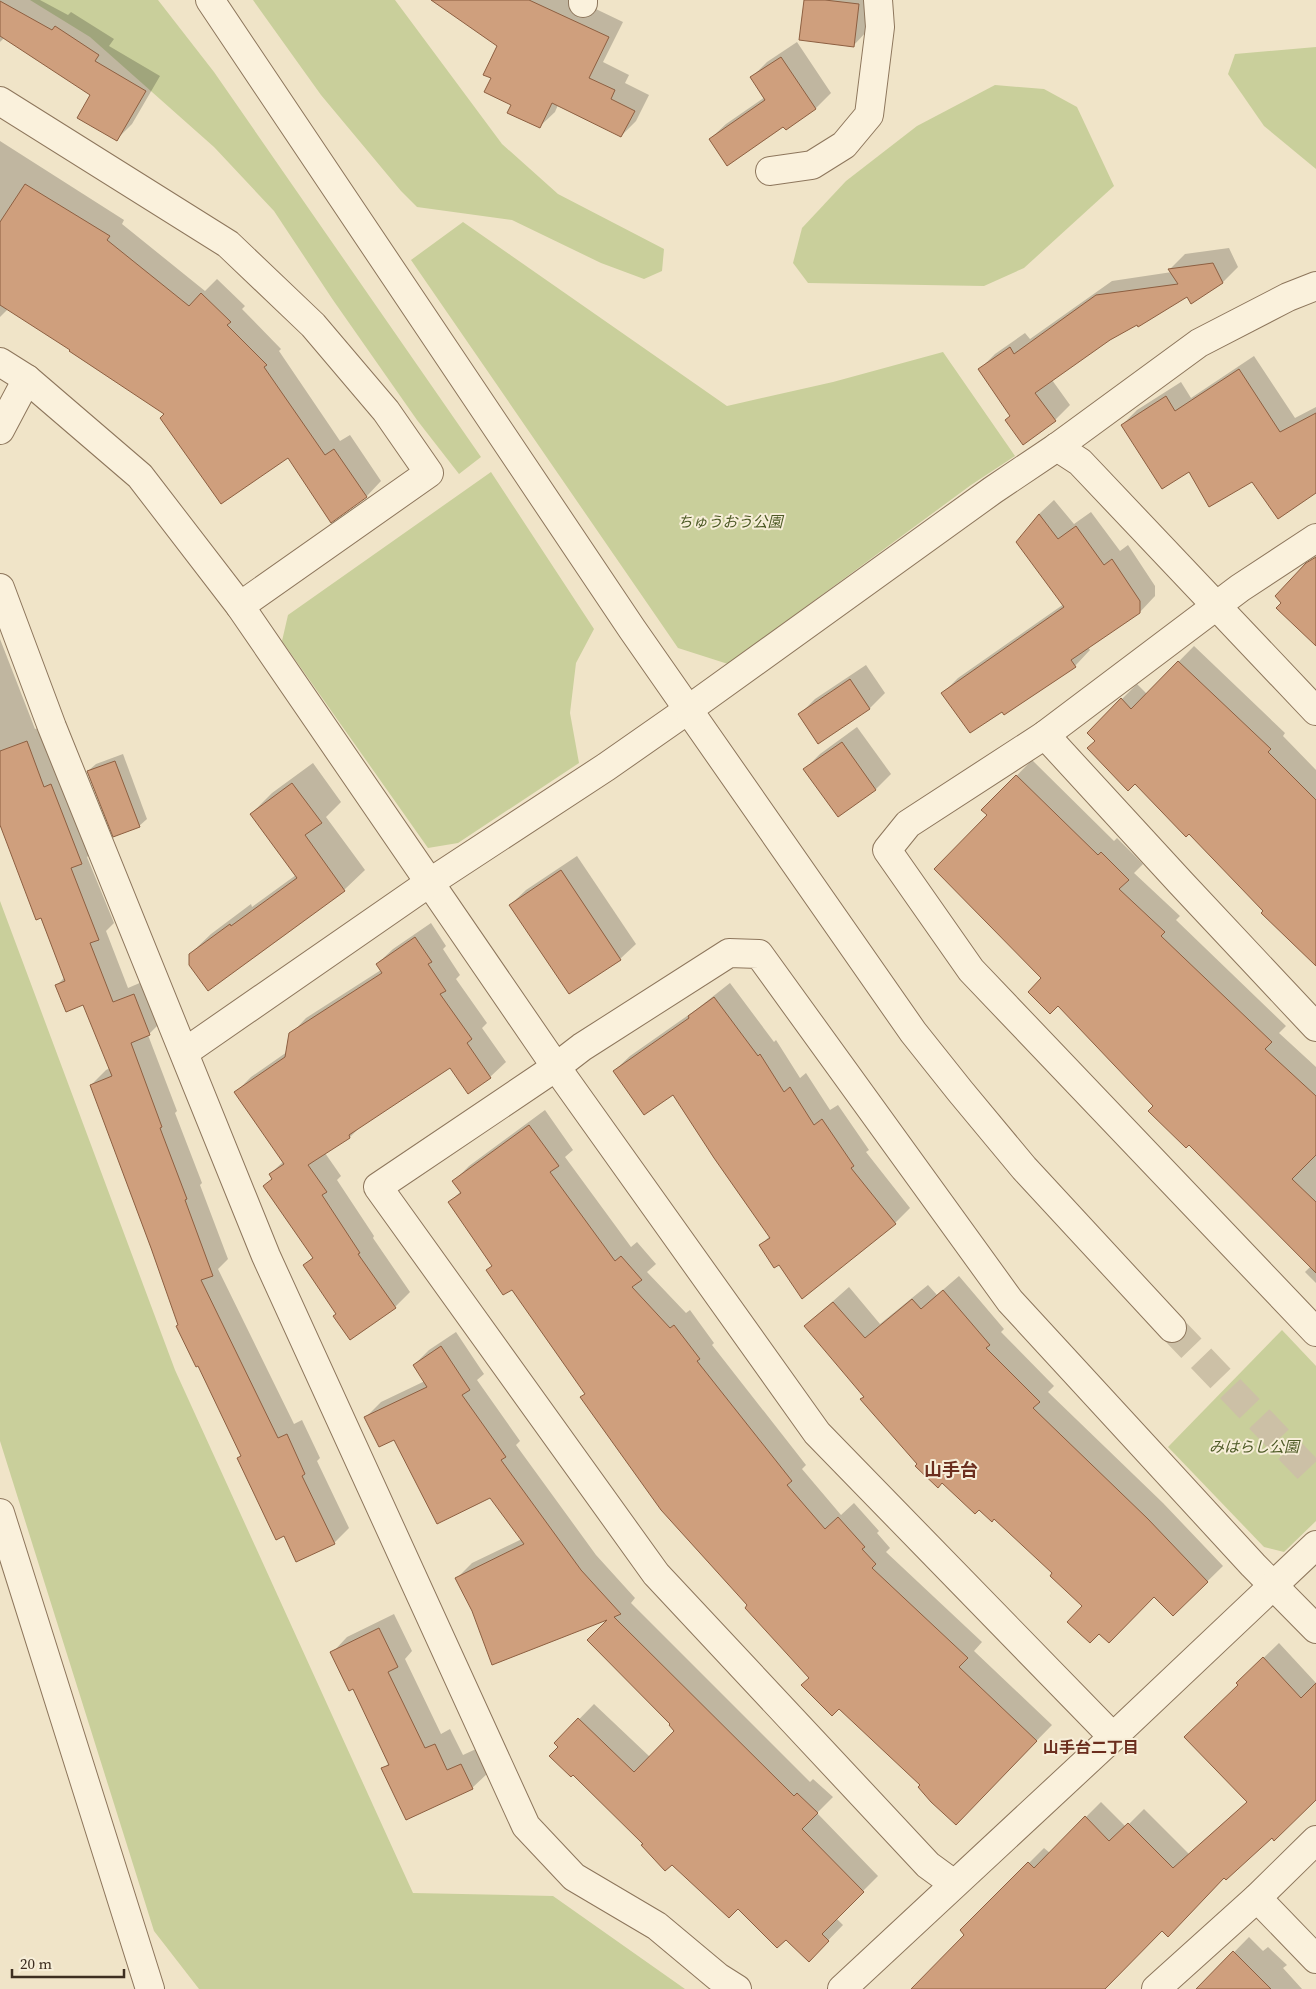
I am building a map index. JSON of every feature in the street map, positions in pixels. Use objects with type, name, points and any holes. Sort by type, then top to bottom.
[{"type":"street","points":[[210,0],[632,629],[919,1040],[1024,1168],[1172,1328]]},
{"type":"street","points":[[770,171],[812,165],[844,145],[869,115],[880,27],[878,0]]},
{"type":"street","points":[[0,101],[228,244],[313,326],[386,411],[429,472],[240,606]]},
{"type":"street","points":[[185,1052],[430,883],[606,767],[689,709],[1199,343],[1288,297],[1316,286]]},
{"type":"street","points":[[0,362],[27,378],[140,476],[240,606],[556,1067],[817,1433],[1113,1738]]},
{"type":"street","points":[[0,430],[27,378]]},
{"type":"street","points":[[1056,447],[1080,462],[1316,711]]},
{"type":"street","points":[[1316,538],[1216,606],[1045,735],[908,824],[887,850],[971,970],[1316,1332]]},
{"type":"street","points":[[0,588],[52,727],[266,1256],[526,1826],[574,1877],[657,1926],[718,1977],[737,1989]]},
{"type":"street","points":[[1045,735],[1316,1026]]},
{"type":"street","points":[[954,1884],[928,1865],[656,1574],[378,1187],[556,1067],[582,1047],[729,953],[759,954],[1010,1301],[1146,1450],[1316,1629]]},
{"type":"street","points":[[0,1513],[150,1989]]},
{"type":"street","points":[[842,1989],[1113,1738],[1316,1545]]},
{"type":"street","points":[[1156,1989],[1257,1898],[1316,1840]]},
{"type":"street","points":[[1257,1898],[1316,1959]]},
{"type":"green space","points":[[30,0],[158,0],[214,72],[481,457],[459,474],[417,420],[333,300],[274,211],[214,147],[90,37]]},
{"type":"green space","points":[[253,0],[395,0],[502,144],[558,194],[664,249],[662,271],[644,279],[601,263],[512,220],[417,207],[401,191],[321,95]]},
{"type":"green space","points":[[1316,47],[1316,169],[1264,126],[1228,74],[1235,54]]},
{"type":"green space","points":[[995,85],[1044,89],[1077,107],[1114,186],[1024,268],[984,286],[808,283],[793,263],[802,228],[846,181],[917,126]]},
{"type":"green space","name":"ちゅうおう公園","points":[[463,222],[727,406],[833,382],[943,352],[1015,456],[971,485],[728,664],[678,648],[411,260]]},
{"type":"green space","points":[[491,472],[594,629],[576,663],[570,713],[579,763],[458,843],[428,848],[282,641],[288,615]]},
{"type":"green space","points":[[0,901],[175,1370],[413,1893],[553,1896],[685,1989],[199,1989],[154,1931],[0,1441]]},
{"type":"green space","name":"みはらし公園","points":[[1282,1330],[1316,1366],[1316,1521],[1284,1552],[1264,1547],[1168,1447]]},
{"type":"building","points":[[431,0],[529,0],[609,37],[589,78],[615,90],[611,99],[635,111],[621,137],[552,103],[540,128],[507,113],[511,105],[484,92],[491,78],[483,75],[497,46]]},
{"type":"building","points":[[804,0],[825,0],[859,4],[854,47],[799,40]]},
{"type":"building","points":[[0,1],[52,30],[55,26],[99,55],[95,61],[146,91],[117,141],[77,118],[90,95],[0,36]]},
{"type":"building","points":[[781,57],[816,109],[786,130],[783,127],[727,166],[709,139],[765,100],[750,77]]},
{"type":"building","points":[[25,184],[110,236],[107,240],[189,306],[201,293],[231,322],[227,325],[267,365],[264,367],[325,455],[334,449],[367,497],[331,523],[288,458],[221,504],[160,418],[164,414],[0,305],[0,222]]},
{"type":"building","points":[[1213,263],[1223,283],[1191,304],[1187,297],[1138,327],[1137,325],[1110,340],[1035,393],[1056,421],[1023,445],[1005,420],[1010,416],[978,369],[1010,347],[1014,354],[1096,295],[1178,284],[1168,269]]},
{"type":"building","points":[[1239,369],[1280,432],[1316,413],[1316,493],[1278,519],[1252,482],[1209,507],[1189,472],[1162,489],[1121,425],[1166,396],[1175,411]]},
{"type":"building","points":[[1039,514],[1058,539],[1076,526],[1104,565],[1112,559],[1140,601],[1140,613],[1071,660],[1076,667],[1004,715],[1002,712],[970,733],[941,693],[1064,607],[1016,542]]},
{"type":"building","points":[[1316,557],[1316,646],[1276,608],[1281,603],[1275,596],[1306,563]]},
{"type":"building","points":[[1178,661],[1271,749],[1268,752],[1316,800],[1316,966],[1261,913],[1263,911],[1189,834],[1186,837],[1135,784],[1128,791],[1087,748],[1095,741],[1087,733],[1121,698],[1131,709]]},
{"type":"building","points":[[850,679],[870,709],[818,744],[798,714]]},
{"type":"building","points":[[27,741],[44,787],[51,784],[82,864],[71,868],[99,940],[90,943],[113,1002],[134,994],[150,1035],[131,1043],[213,1276],[201,1280],[278,1438],[287,1434],[305,1474],[302,1476],[335,1544],[296,1562],[284,1536],[276,1540],[237,1458],[241,1456],[198,1366],[196,1367],[176,1326],[178,1325],[151,1248],[90,1085],[112,1076],[83,1005],[66,1012],[55,985],[65,981],[41,918],[36,920],[0,825],[0,751]]},
{"type":"building","points":[[842,742],[876,790],[838,817],[803,769]]},
{"type":"building","points":[[115,761],[140,827],[113,837],[87,771]]},
{"type":"building","points":[[1016,775],[1098,855],[1101,852],[1129,880],[1119,889],[1165,932],[1161,936],[1272,1042],[1265,1049],[1316,1096],[1316,1155],[1292,1179],[1316,1202],[1316,1273],[1189,1145],[1186,1148],[1148,1111],[1153,1106],[1058,1006],[1050,1014],[1028,992],[1041,978],[934,869],[987,815],[981,810]]},
{"type":"building","points":[[292,783],[322,823],[305,835],[345,891],[208,991],[189,965],[189,954],[297,878],[250,814]]},
{"type":"building","points":[[561,870],[621,960],[569,994],[509,905]]},
{"type":"building","points":[[415,937],[432,962],[428,964],[446,991],[440,994],[472,1039],[467,1043],[491,1078],[468,1094],[450,1068],[349,1135],[350,1138],[308,1165],[327,1192],[322,1195],[360,1253],[358,1254],[396,1308],[350,1340],[333,1316],[336,1314],[303,1265],[313,1258],[263,1186],[272,1179],[269,1174],[284,1164],[234,1092],[285,1057],[289,1033],[382,973],[376,964]]},
{"type":"building","points":[[714,997],[758,1056],[760,1054],[784,1092],[790,1087],[814,1125],[822,1119],[854,1166],[851,1168],[896,1224],[802,1299],[779,1265],[774,1268],[759,1245],[770,1238],[673,1095],[644,1115],[613,1071],[689,1018],[688,1016]]},
{"type":"building","points":[[529,1125],[559,1166],[550,1172],[615,1261],[621,1256],[642,1280],[632,1287],[670,1328],[674,1325],[700,1359],[697,1361],[792,1481],[787,1485],[825,1529],[838,1517],[865,1547],[862,1549],[876,1564],[872,1568],[968,1658],[959,1667],[1037,1741],[956,1825],[931,1802],[918,1787],[920,1785],[839,1709],[832,1716],[801,1685],[809,1678],[745,1608],[747,1605],[661,1510],[580,1397],[585,1394],[512,1290],[503,1295],[486,1270],[492,1266],[448,1202],[461,1193],[452,1181]]},
{"type":"building","points":[[943,1290],[990,1345],[986,1348],[1040,1402],[1033,1408],[1148,1519],[1208,1582],[1173,1616],[1154,1597],[1109,1643],[1099,1634],[1090,1643],[1067,1622],[1082,1606],[1050,1576],[1052,1573],[994,1519],[992,1522],[979,1510],[975,1514],[942,1483],[938,1488],[915,1466],[917,1464],[860,1399],[864,1397],[804,1326],[833,1302],[865,1338],[912,1299],[921,1309]]},
{"type":"building","points":[[441,1346],[470,1390],[462,1395],[506,1457],[501,1460],[581,1570],[621,1614],[614,1617],[794,1796],[797,1793],[818,1813],[802,1829],[864,1892],[822,1934],[829,1941],[809,1962],[786,1940],[777,1948],[738,1909],[729,1918],[672,1865],[665,1871],[641,1845],[643,1844],[573,1775],[571,1777],[549,1756],[558,1747],[554,1743],[578,1718],[634,1772],[674,1731],[670,1724],[587,1640],[607,1620],[492,1665],[472,1611],[455,1578],[524,1544],[490,1498],[437,1524],[394,1440],[379,1447],[364,1417],[427,1387],[413,1365]]},
{"type":"building","points":[[379,1628],[398,1667],[388,1672],[425,1748],[435,1744],[447,1770],[461,1764],[473,1789],[406,1820],[381,1768],[389,1765],[353,1689],[349,1691],[330,1652]]},
{"type":"building","points":[[1263,1657],[1301,1698],[1316,1683],[1316,1800],[1274,1841],[1272,1838],[1226,1880],[1224,1878],[1168,1937],[1162,1931],[1105,1989],[911,1989],[964,1935],[960,1930],[1028,1862],[1034,1868],[1085,1816],[1109,1841],[1128,1823],[1173,1868],[1247,1802],[1184,1737],[1238,1685],[1236,1683]]},
{"type":"building","points":[[1233,1951],[1271,1989],[1196,1989]]},
{"type":"tunnel","points":[[1172,1328],[1316,1478]]},
{"type":"district","name":"山手台","points":[[951,1469]]},
{"type":"district","name":"山手台二丁目","points":[[1091,1747]]}]
